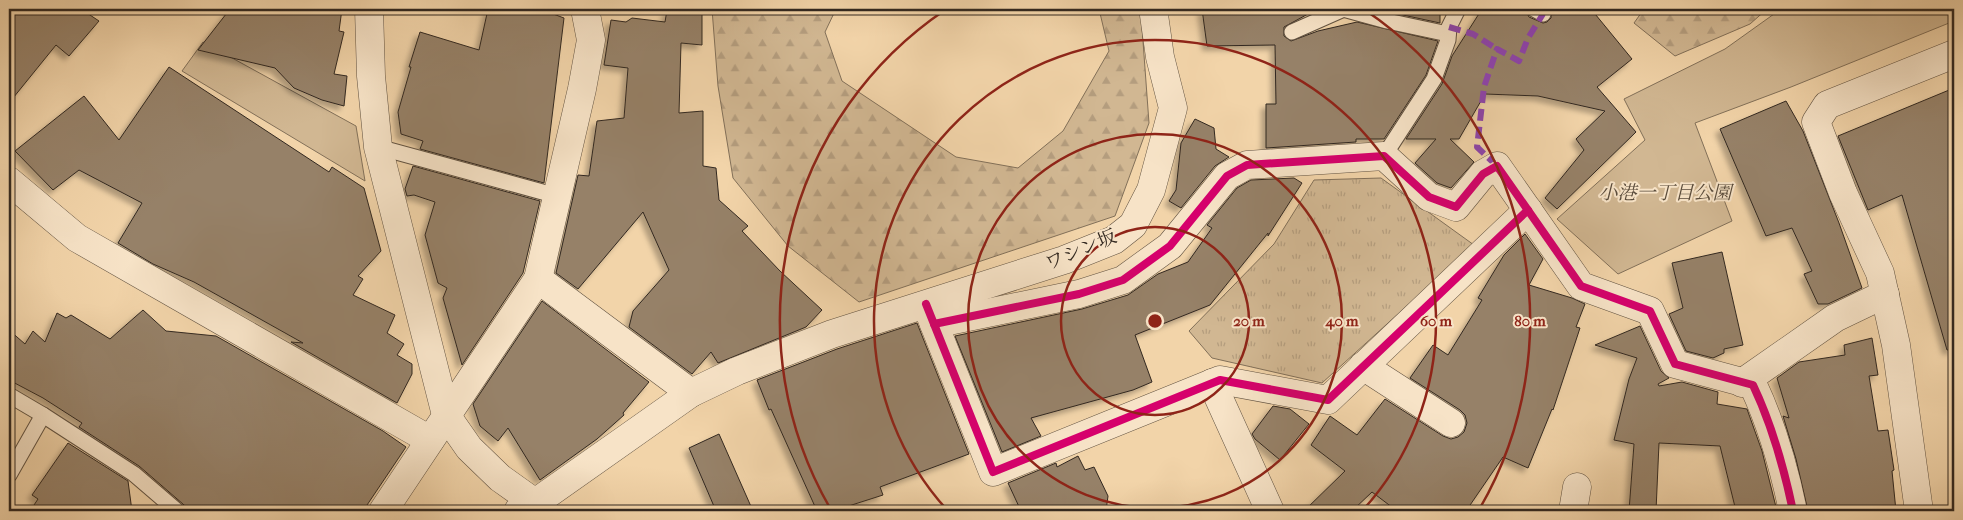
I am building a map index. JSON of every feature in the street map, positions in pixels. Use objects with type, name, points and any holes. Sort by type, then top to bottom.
[{"type":"street","points":[[369,9],[371,76],[378,147],[446,414],[469,448],[526,507],[691,393],[737,370],[832,334],[930,314],[1079,294],[1123,280],[1170,246],[1227,176],[1247,165],[1384,156],[1429,197],[1456,207],[1483,174],[1497,166],[1581,286],[1650,311],[1675,364],[1753,386],[1764,407],[1784,468],[1793,511]]},
{"type":"street","points":[[382,511],[538,278],[582,89],[590,40],[585,9]]},
{"type":"street","name":"ワシン坂","points":[[930,314],[1114,240],[1133,225],[1151,190],[1173,108],[1160,57],[1154,15],[1156,9]]},
{"type":"street","points":[[1919,511],[1896,345],[1880,273],[1843,193],[1816,122],[1827,105],[1954,54]]},
{"type":"street","points":[[9,181],[77,238],[430,440]]},
{"type":"street","points":[[930,314],[993,472],[1220,380],[1328,400],[1528,210]]},
{"type":"street","points":[[538,278],[691,393]]},
{"type":"street","points":[[1742,383],[1835,318],[1885,294]]},
{"type":"street","points":[[1363,366],[1451,422]]},
{"type":"street","points":[[1212,383],[1270,511]]},
{"type":"lane","points":[[1292,32],[1344,9],[1387,21],[1448,34]]},
{"type":"lane","points":[[1384,156],[1434,79],[1449,27],[1458,9]]},
{"type":"lane","points":[[378,147],[557,196]]},
{"type":"lane","points":[[9,396],[44,415],[134,474],[177,511]]},
{"type":"lane","points":[[9,475],[44,415]]},
{"type":"green space","points":[[712,9],[836,9],[825,32],[842,81],[956,157],[1018,168],[1063,131],[1109,51],[1099,9],[1143,9],[1141,14],[1149,123],[1115,216],[859,302],[788,246],[733,178],[718,86]]},
{"type":"green space","points":[[1644,9],[1767,9],[1750,24],[1675,56],[1634,23]]},
{"type":"green space","name":"小港一丁目公園","points":[[1781,9],[1954,9],[1954,21],[1791,87],[1695,123],[1732,221],[1618,274],[1557,219],[1645,140],[1624,99],[1725,49]]},
{"type":"green space","points":[[203,42],[356,126],[365,181],[182,71]]},
{"type":"green space","points":[[1381,178],[1474,245],[1322,383],[1212,358],[1189,331],[1274,244],[1314,180]]},
{"type":"building","points":[[9,9],[81,9],[99,21],[69,56],[56,45],[9,103]]},
{"type":"building","points":[[230,9],[342,9],[339,31],[344,32],[334,74],[347,76],[344,106],[322,100],[294,88],[275,68],[198,50]]},
{"type":"building","points":[[488,9],[540,9],[564,18],[544,183],[420,149],[423,141],[401,134],[398,112],[420,32],[479,50]]},
{"type":"building","points":[[1202,9],[1309,9],[1308,14],[1284,27],[1284,36],[1291,41],[1318,31],[1357,22],[1438,41],[1426,75],[1384,139],[1356,139],[1356,142],[1266,148],[1266,104],[1276,104],[1275,45],[1207,46]]},
{"type":"building","points":[[1387,9],[1440,9],[1440,23],[1389,12]]},
{"type":"building","points":[[1482,9],[1525,9],[1529,17],[1543,23],[1551,18],[1551,9],[1591,9],[1632,59],[1597,87],[1636,132],[1557,209],[1545,198],[1584,150],[1576,139],[1605,111],[1538,96],[1485,94],[1459,139],[1450,139],[1474,162],[1451,188],[1437,183],[1415,163],[1436,139],[1406,139],[1442,84],[1452,56]]},
{"type":"building","points":[[667,10],[702,14],[702,45],[681,43],[679,113],[703,111],[703,166],[716,168],[719,200],[748,226],[742,231],[780,271],[822,310],[806,327],[718,363],[711,352],[692,374],[629,327],[633,311],[669,270],[643,212],[578,289],[556,273],[578,175],[589,176],[597,121],[624,118],[628,68],[604,65],[611,20],[626,22],[632,18],[665,22]]},
{"type":"building","points":[[169,67],[329,172],[332,167],[364,188],[381,251],[358,276],[363,279],[353,295],[395,315],[387,333],[404,344],[397,355],[412,364],[412,374],[397,403],[291,342],[303,343],[194,282],[153,264],[118,243],[142,203],[79,170],[53,190],[15,151],[84,96],[119,140]]},
{"type":"building","points":[[1954,88],[1954,349],[1947,350],[1902,195],[1868,210],[1838,136]]},
{"type":"building","points":[[1786,101],[1803,131],[1862,288],[1828,304],[1818,304],[1804,274],[1812,271],[1792,228],[1766,236],[1720,129]]},
{"type":"building","points":[[1195,119],[1214,128],[1216,149],[1229,157],[1215,166],[1181,208],[1169,201],[1176,190],[1181,143]]},
{"type":"building","points":[[413,166],[540,201],[523,273],[462,365],[443,298],[447,288],[438,283],[425,235],[435,202],[414,195],[407,196],[405,189]]},
{"type":"building","points":[[1294,178],[1302,183],[1268,236],[1268,233],[1210,305],[1135,335],[1152,382],[1133,390],[1031,418],[1041,436],[1002,452],[955,336],[1082,309],[1128,295],[1158,274],[1188,262],[1212,228],[1207,225],[1237,188],[1251,180]]},
{"type":"building","points":[[1525,234],[1543,259],[1529,285],[1572,298],[1585,304],[1576,327],[1580,328],[1553,410],[1528,468],[1503,457],[1466,511],[1397,511],[1372,492],[1352,511],[1304,511],[1345,471],[1311,445],[1330,416],[1357,435],[1385,399],[1443,436],[1451,439],[1458,437],[1464,432],[1467,423],[1465,415],[1460,410],[1410,378],[1433,345],[1448,355],[1482,300],[1478,298],[1504,255]]},
{"type":"building","points":[[1722,252],[1743,345],[1724,349],[1724,353],[1713,358],[1686,351],[1669,314],[1683,308],[1672,263]]},
{"type":"building","points":[[542,301],[649,382],[623,413],[624,415],[597,439],[540,480],[508,428],[498,441],[480,426],[473,404]]},
{"type":"building","points":[[143,310],[166,331],[216,336],[383,431],[406,447],[363,511],[191,511],[139,466],[79,427],[82,423],[43,398],[9,380],[9,330],[25,344],[33,331],[45,342],[57,313],[66,318],[71,315],[110,339]]},
{"type":"building","points":[[917,323],[969,454],[880,487],[883,495],[833,511],[817,511],[771,409],[769,410],[757,380],[837,349]]},
{"type":"building","points":[[1640,326],[1661,371],[1669,378],[1658,384],[1659,386],[1682,382],[1718,392],[1717,404],[1747,409],[1762,451],[1777,511],[1736,511],[1720,446],[1659,443],[1656,511],[1629,511],[1634,444],[1614,440],[1629,379],[1637,358],[1595,345]]},
{"type":"building","points":[[1872,338],[1878,375],[1869,376],[1878,431],[1888,430],[1894,470],[1892,471],[1896,511],[1808,511],[1796,459],[1783,416],[1789,418],[1777,378],[1799,362],[1845,355],[1844,345]]},
{"type":"building","points":[[1273,406],[1290,409],[1309,424],[1280,460],[1255,439],[1252,434]]},
{"type":"building","points":[[719,434],[753,511],[716,511],[689,448]]},
{"type":"building","points":[[68,443],[128,481],[132,511],[30,511],[38,499],[32,495]]},
{"type":"building","points":[[1078,456],[1085,470],[1094,467],[1108,496],[1106,511],[1021,511],[1008,483],[1056,463],[1057,467]]},
{"type":"marked path","points":[[1497,166],[1477,147],[1484,87],[1497,49],[1519,61],[1528,38],[1543,14]]},
{"type":"marked path","points":[[1449,27],[1473,34],[1497,49]]},
{"type":"cycle path","points":[[934,324],[1079,294],[1123,280],[1170,246],[1227,176],[1247,165],[1384,156],[1429,197],[1456,207],[1483,174],[1497,166],[1581,286],[1650,311],[1675,364],[1753,385],[1777,447],[1793,511]]},
{"type":"cycle path","points":[[926,304],[993,472],[1220,380],[1328,400],[1528,210]]}]
